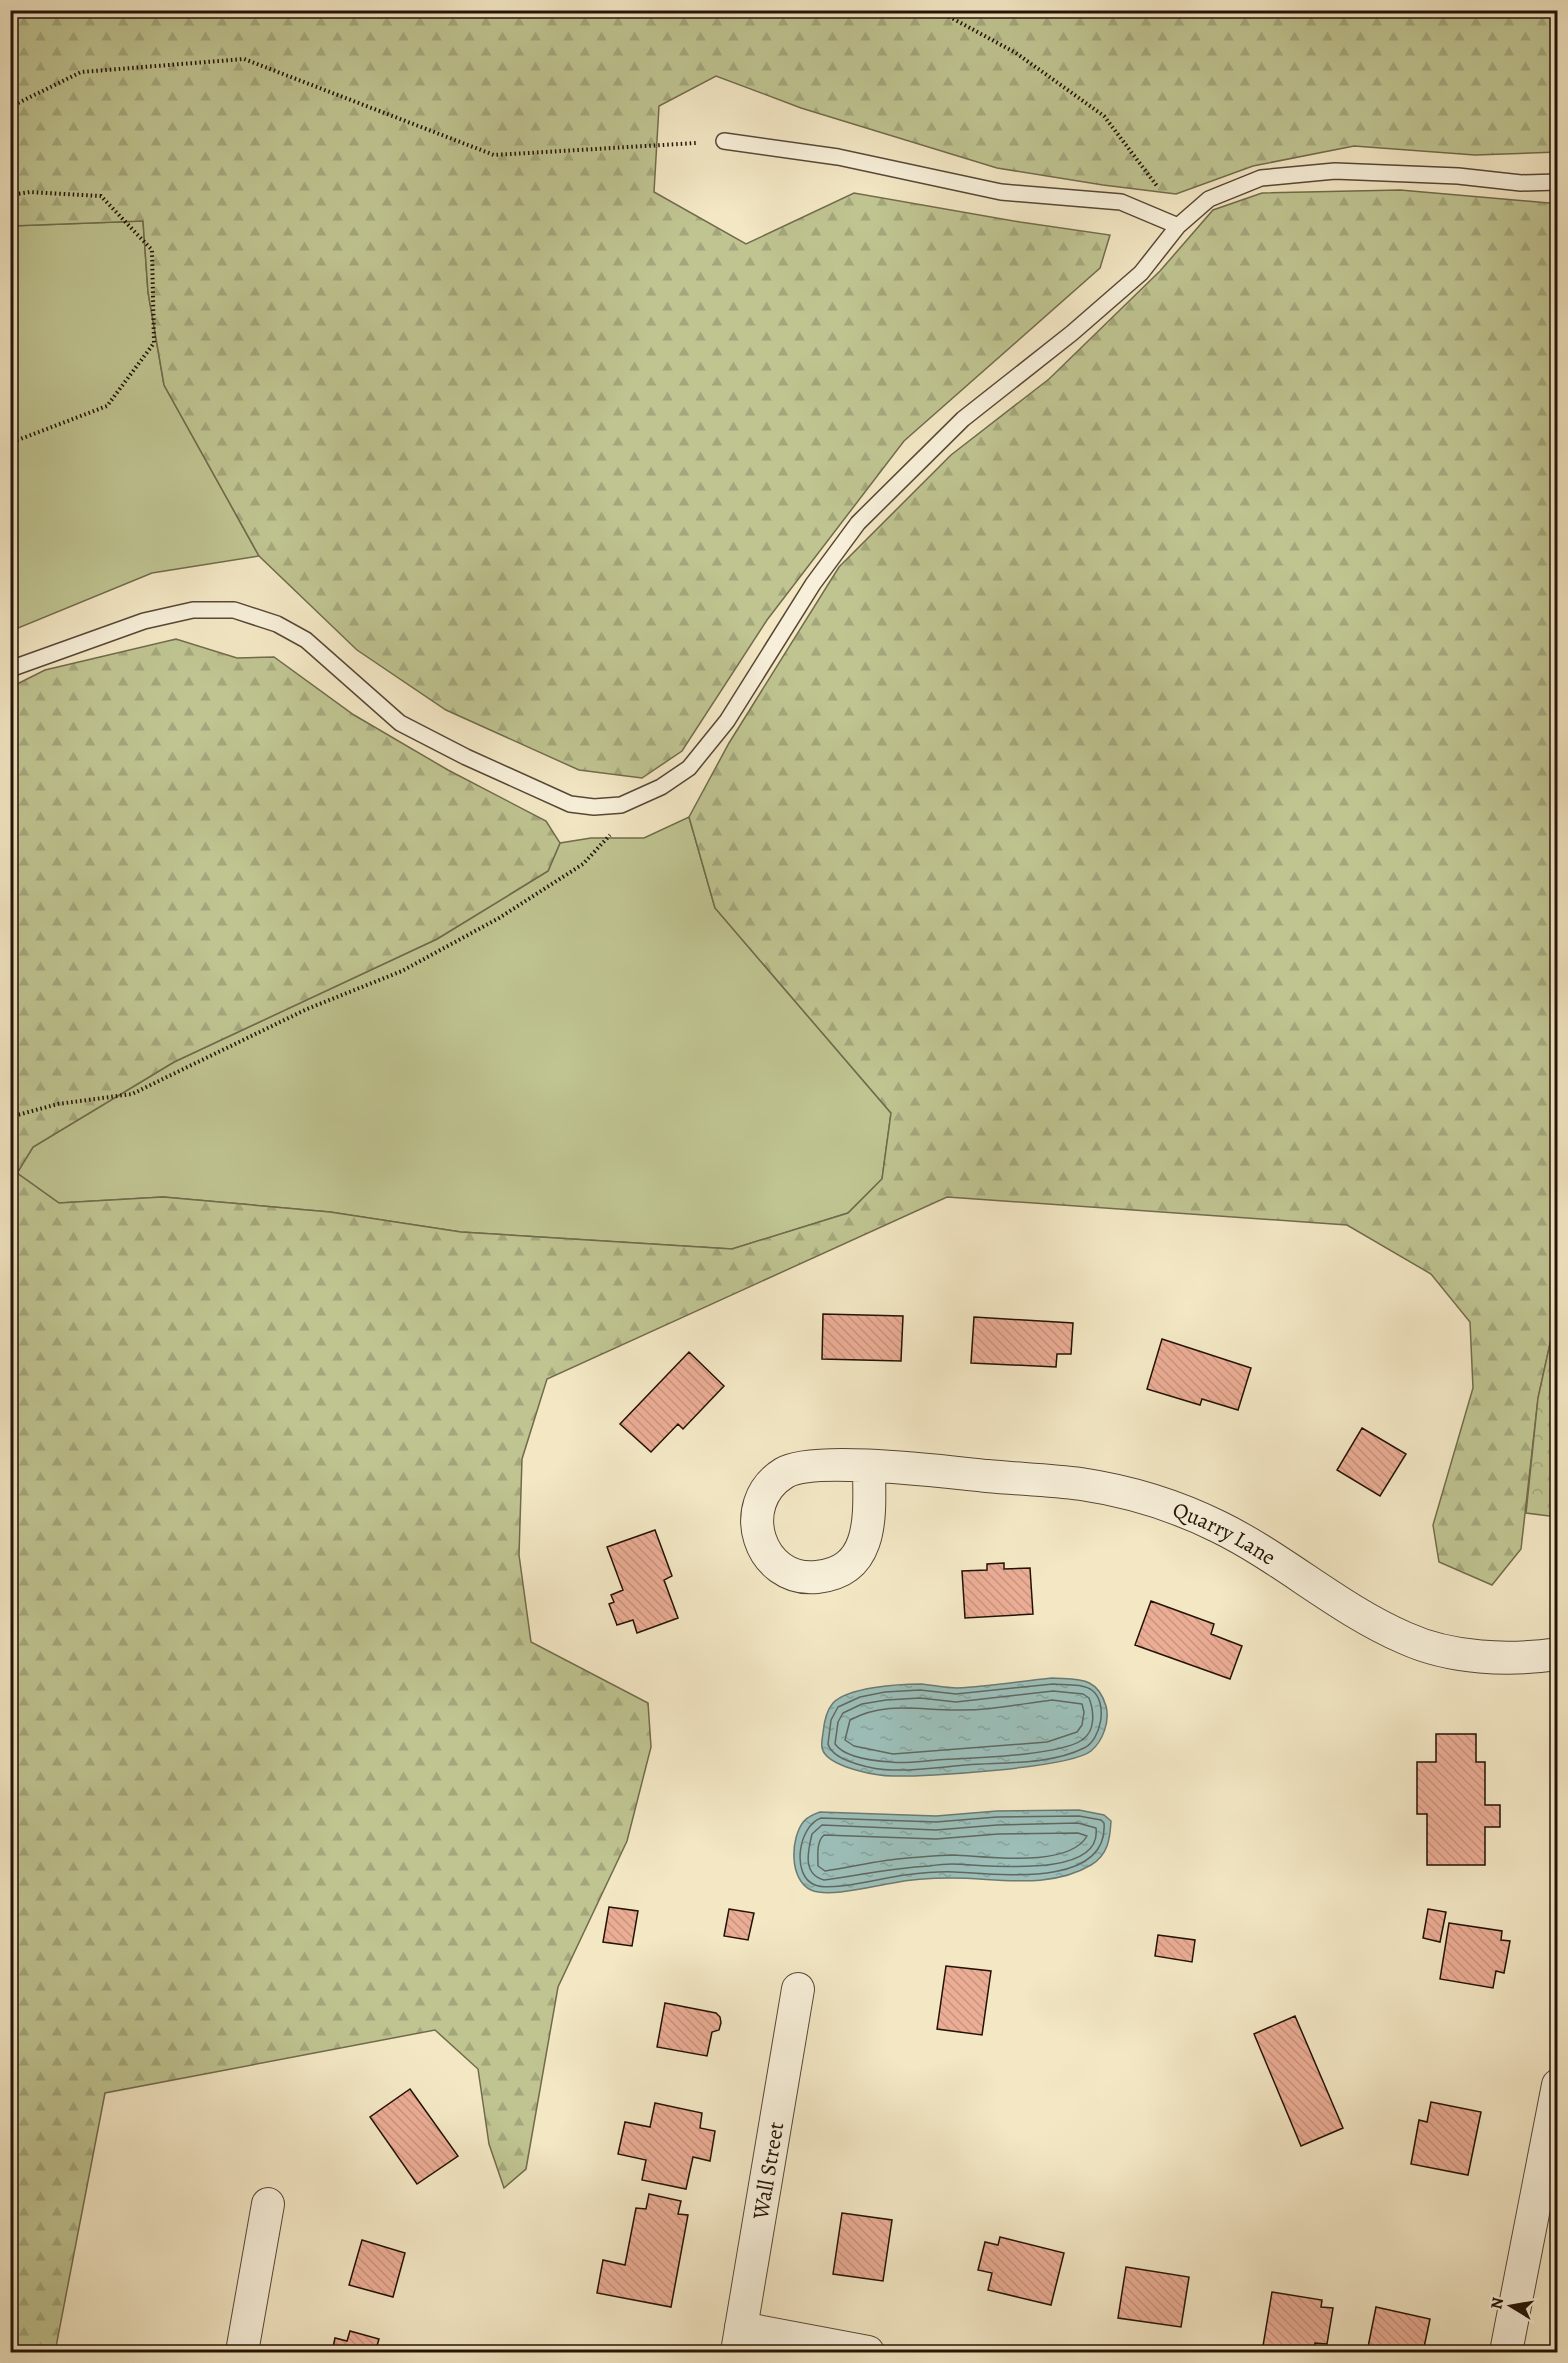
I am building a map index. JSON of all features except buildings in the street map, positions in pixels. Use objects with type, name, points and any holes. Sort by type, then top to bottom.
[{"type":"street","name":"Quarry Lane","points":[[869,1466],[1083,1484],[1129,1494],[1171,1507],[1219,1527],[1368,1619],[1406,1639],[1450,1652],[1496,1657],[1528,1658],[1557,1654]]},
{"type":"street","name":"Wall Street","points":[[739,2340],[798,1989]]},
{"type":"street","points":[[1506,2352],[1557,2085]]},
{"type":"street","points":[[242,2352],[268,2204]]},
{"type":"street","points":[[739,2340],[868,2352]]},
{"type":"lane","points":[[724,141],[838,157],[1001,192],[1121,202],[1178,226]]},
{"type":"lane","points":[[10,669],[144,621],[193,610],[234,610],[277,624],[306,640],[400,723],[466,757],[570,804],[594,807],[621,806],[662,787],[689,768],[727,721],[813,584],[858,524],[963,419],[1072,333],[1141,273],[1178,226],[1209,199],[1261,178],[1335,171],[1458,176],[1521,183],[1557,182]]},
{"type":"path","points":[[937,10],[1016,53],[1104,116],[1162,192],[1178,226]]},
{"type":"path","points":[[10,107],[81,72],[244,59],[494,156],[724,141]]},
{"type":"path","points":[[10,195],[30,192],[100,196],[152,250],[154,343],[108,406],[10,443]]},
{"type":"path","points":[[10,1117],[58,1104],[132,1094],[307,1009],[402,971],[499,918],[583,864],[614,831],[621,806]]},
{"type":"green space","points":[[10,11],[1557,11],[1557,152],[1475,155],[1354,146],[1253,166],[1176,194],[997,168],[801,108],[716,76],[659,106],[654,192],[746,244],[854,193],[1110,235],[1100,268],[904,441],[767,620],[682,751],[642,778],[579,770],[446,710],[357,650],[259,556],[164,385],[148,292],[143,221],[11,226]]},
{"type":"green space","points":[[1400,190],[1549,203],[1557,201],[1558,1318],[1555,1321],[1538,1398],[1521,1549],[1492,1585],[1439,1562],[1433,1525],[1473,1388],[1470,1322],[1431,1274],[1347,1225],[947,1197],[547,1379],[522,1459],[519,1555],[531,1642],[648,1703],[651,1747],[627,1841],[558,1987],[526,2169],[504,2188],[489,2144],[478,2069],[435,2030],[105,2093],[55,2352],[11,2352],[11,687],[45,670],[176,639],[237,658],[274,657],[354,715],[448,770],[546,821],[560,843],[548,871],[437,939],[174,1062],[33,1147],[17,1173],[59,1203],[163,1197],[330,1212],[461,1232],[732,1249],[848,1213],[882,1179],[891,1113],[715,908],[689,817],[729,743],[839,567],[951,455],[1049,379],[1160,271],[1213,210],[1262,193]]},
{"type":"green space","points":[[143,221],[148,292],[164,385],[259,556],[152,573],[11,631],[10,226]]},
{"type":"green space","points":[[689,817],[715,908],[891,1113],[882,1179],[848,1213],[732,1249],[461,1232],[330,1212],[163,1197],[59,1203],[17,1173],[33,1147],[174,1062],[437,939],[548,871],[560,843],[591,838],[644,838]]},
{"type":"green space","points":[[1557,1318],[1557,1517],[1526,1513],[1538,1398]]},
{"type":"water","points":[[1052,1678],[1079,1680],[1092,1684],[1098,1689],[1106,1706],[1107,1718],[1102,1736],[1091,1751],[1078,1757],[1028,1767],[893,1776],[877,1775],[847,1767],[830,1759],[822,1749],[824,1725],[829,1710],[833,1703],[850,1693],[900,1685],[921,1684],[957,1688]]},
{"type":"water","points":[[1079,1810],[1104,1815],[1111,1821],[1107,1846],[1097,1861],[1091,1865],[1058,1878],[1023,1881],[922,1879],[829,1893],[811,1890],[804,1885],[795,1868],[794,1848],[799,1828],[806,1819],[820,1812],[936,1816],[997,1811]]}]
